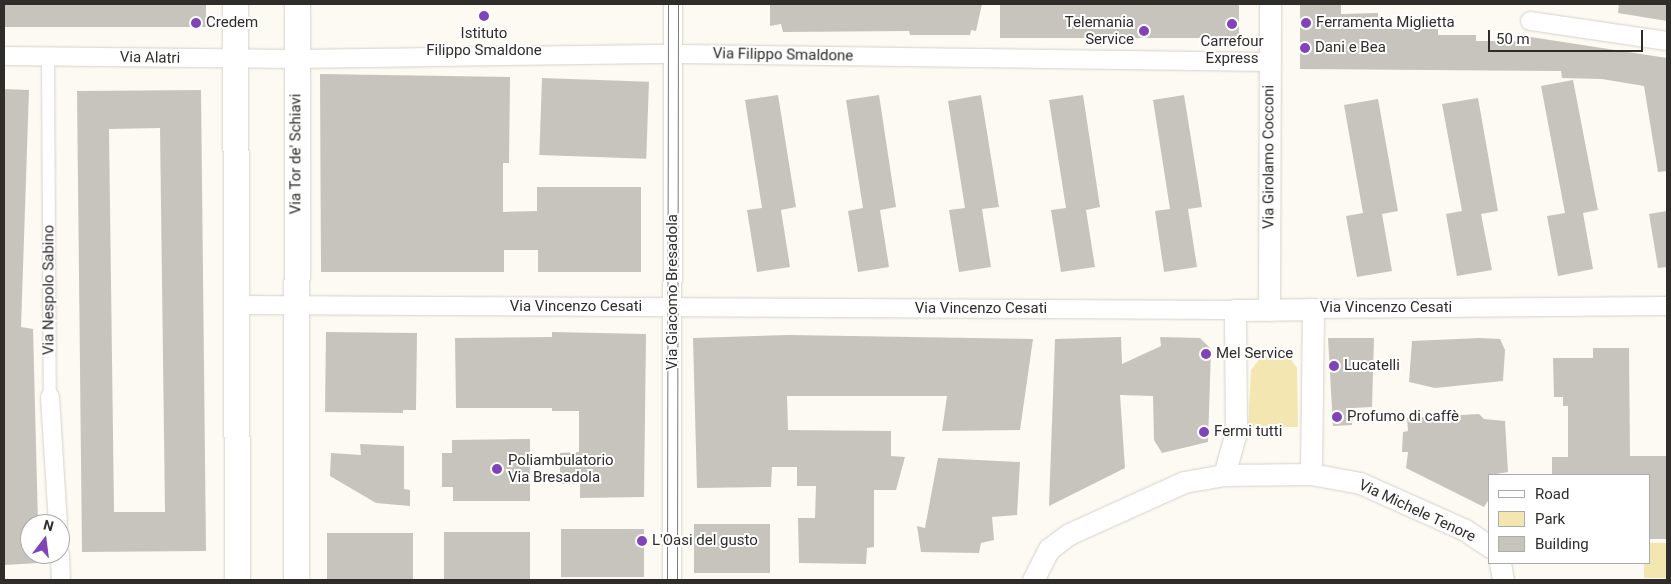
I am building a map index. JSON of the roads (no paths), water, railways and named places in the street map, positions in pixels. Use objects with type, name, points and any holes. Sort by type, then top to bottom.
[{"type":"main road","points":[[235,4],[238,304],[237,580]]},
{"type":"main road","name":"Via Tor de' Schiavi","points":[[296,580],[298,4]]},
{"type":"street","name":"Via Giacomo Bresadola","points":[[672,580],[673,4]]},
{"type":"street","name":"Via Girolamo Cocconi","points":[[1269,310],[1270,4]]},
{"type":"street","points":[[1530,21],[1667,41]]},
{"type":"street","name":"Via Filippo Smaldone","points":[[297,59],[673,54],[1269,62]]},
{"type":"street","name":"Via Alatri","points":[[4,56],[297,59]]},
{"type":"street","name":"Via Nespolo Sabino","points":[[48,57],[50,397],[57,514]]},
{"type":"street","points":[[238,304],[296,305]]},
{"type":"street","name":"Via Vincenzo Cesati","points":[[296,305],[1235,310],[1667,306]]},
{"type":"street","points":[[1311,474],[1313,309]]},
{"type":"street","points":[[1224,475],[1236,432],[1235,310]]},
{"type":"street","name":"Via Michele Tenore","points":[[1033,580],[1049,549],[1078,530],[1184,482],[1224,475],[1311,474],[1371,487],[1465,530],[1488,546]]},
{"type":"street","points":[[60,564],[61,580]]},
{"type":"street","points":[[1500,564],[1503,580]]},
{"type":"tram line","points":[[667,580],[668,4]]},
{"type":"tram line","points":[[677,580],[678,4]]},
{"type":"place","name":"Istituto Filippo Smaldone","points":[[484,16]]},
{"type":"place","name":"Credem","points":[[196,23]]},
{"type":"place","name":"Ferramenta Miglietta","points":[[1306,23]]},
{"type":"place","name":"Carrefour Express","points":[[1232,24]]},
{"type":"place","name":"Telemania Service","points":[[1144,31]]},
{"type":"place","name":"Dani e Bea","points":[[1305,48]]},
{"type":"place","name":"Mel Service","points":[[1206,354]]},
{"type":"place","name":"Lucatelli","points":[[1334,366]]},
{"type":"place","name":"Profumo di caffè","points":[[1337,417]]},
{"type":"place","name":"Fermi tutti","points":[[1204,432]]},
{"type":"place","name":"Poliambulatorio Via Bresadola","points":[[497,469]]},
{"type":"place","name":"L'Oasi del gusto","points":[[642,541]]}]
